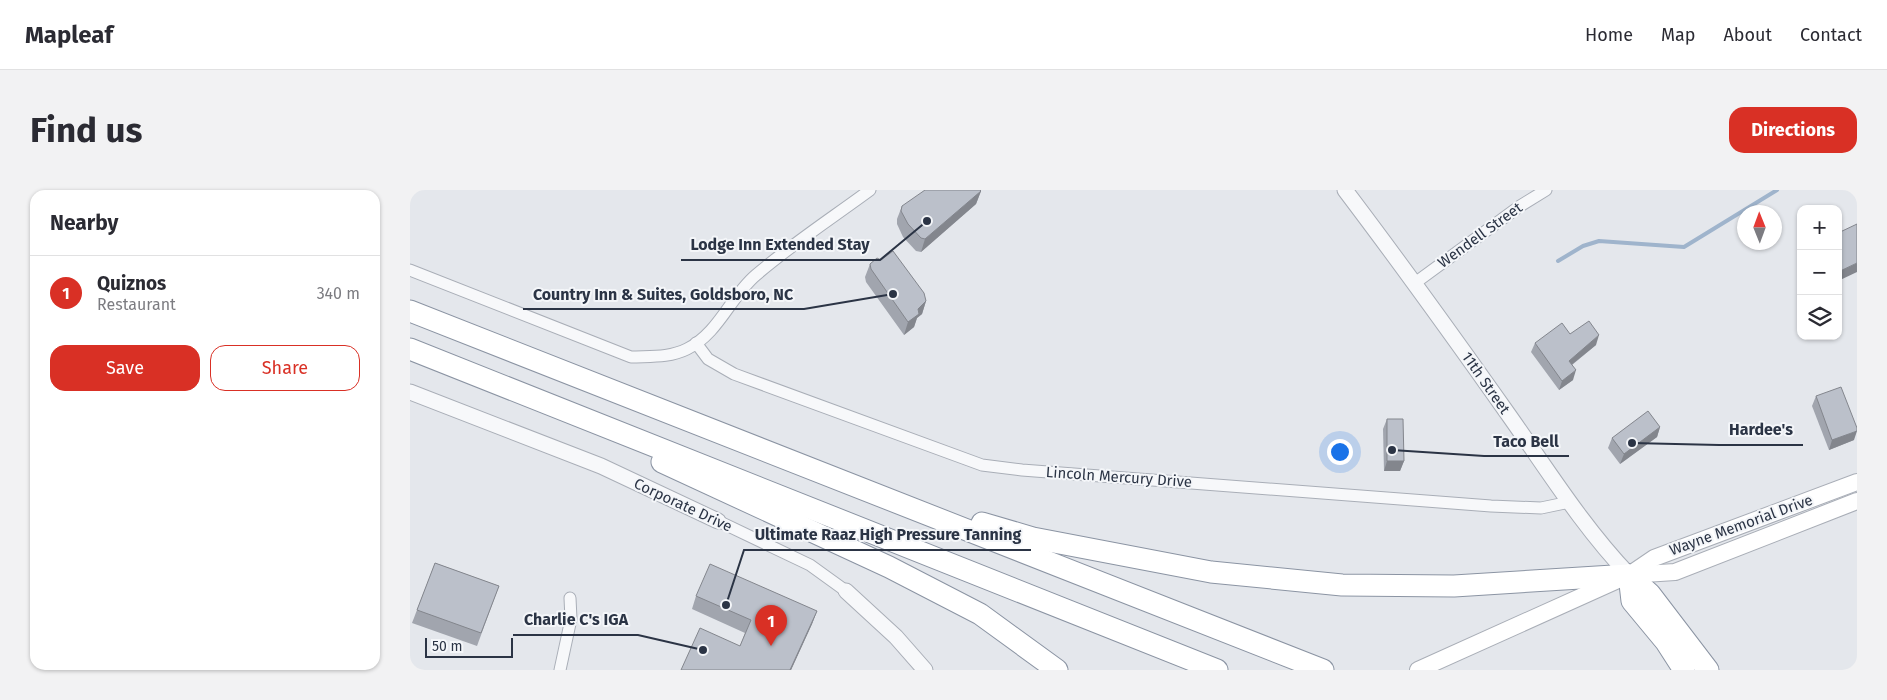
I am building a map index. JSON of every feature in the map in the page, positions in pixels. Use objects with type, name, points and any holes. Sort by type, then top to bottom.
[{"type":"highway","points":[[410,311],[1322,670]]},
{"type":"highway","points":[[410,348],[1217,670]]},
{"type":"highway","points":[[546,402],[648,456],[890,567],[972,610],[1058,670]]},
{"type":"highway","points":[[835,478],[1033,538],[1211,572],[1342,585],[1454,586],[1629,575],[1650,594],[1708,670]]},
{"type":"highway","points":[[1629,575],[1632,601],[1666,642],[1684,670]]},
{"type":"main road","name":"Wayne Memorial Drive","points":[[1423,667],[1629,575],[1654,558],[1857,482]]},
{"type":"main road","name":"Wayne Memorial Drive","points":[[1629,575],[1676,572],[1857,501]]},
{"type":"street","points":[[410,270],[631,357],[665,356],[692,346],[714,330],[728,306],[756,275],[870,190]]},
{"type":"street","name":"11th Street","points":[[1345,190],[1415,283],[1570,502],[1610,554],[1629,575]]},
{"type":"street","name":"Wendell Street","points":[[1415,283],[1520,206],[1546,190]]},
{"type":"street","name":"Lincoln Mercury Drive","points":[[692,346],[708,359],[734,374],[982,466],[1491,506],[1541,508],[1570,502]]},
{"type":"street","name":"Corporate Drive","points":[[410,392],[601,466],[810,565],[846,591],[896,637],[925,670]]},
{"type":"street","points":[[560,670],[571,619],[570,598]]},
{"type":"building","points":[[925,190],[981,191],[925,239],[921,238],[908,224],[901,211],[902,206]]},
{"type":"building","points":[[1857,224],[1857,263],[1842,270],[1842,250],[1842,231]]},
{"type":"building","points":[[893,251],[924,293],[926,301],[918,309],[919,314],[908,322],[871,269],[870,264],[877,258],[881,260]]},
{"type":"building","points":[[1589,321],[1599,335],[1569,361],[1576,370],[1562,381],[1535,343],[1562,323],[1570,334]]},
{"type":"building","points":[[1841,387],[1857,431],[1832,440],[1816,396]]},
{"type":"building","points":[[1648,411],[1660,427],[1624,454],[1612,438]]},
{"type":"building","points":[[1387,419],[1403,419],[1404,461],[1387,461]]},
{"type":"building","points":[[435,563],[499,586],[481,633],[417,610]]},
{"type":"building","points":[[710,564],[817,611],[790,670],[681,670],[700,628],[740,646],[751,620],[696,596]]},
{"type":"waterway","points":[[1558,261],[1583,246],[1599,241],[1684,247],[1777,190]]},
{"type":"place","name":"Lodge Inn Extended Stay","points":[[927,221]]},
{"type":"place","name":"Country Inn & Suites, Goldsboro, NC","points":[[893,294]]},
{"type":"place","name":"Hardee's","points":[[1632,443]]},
{"type":"place","name":"Taco Bell","points":[[1392,450]]},
{"type":"place","name":"Ultimate Raaz High Pressure Tanning","points":[[726,605]]},
{"type":"place","name":"Quiznos","points":[[771,646]]},
{"type":"place","name":"Charlie C's IGA","points":[[703,650]]}]
